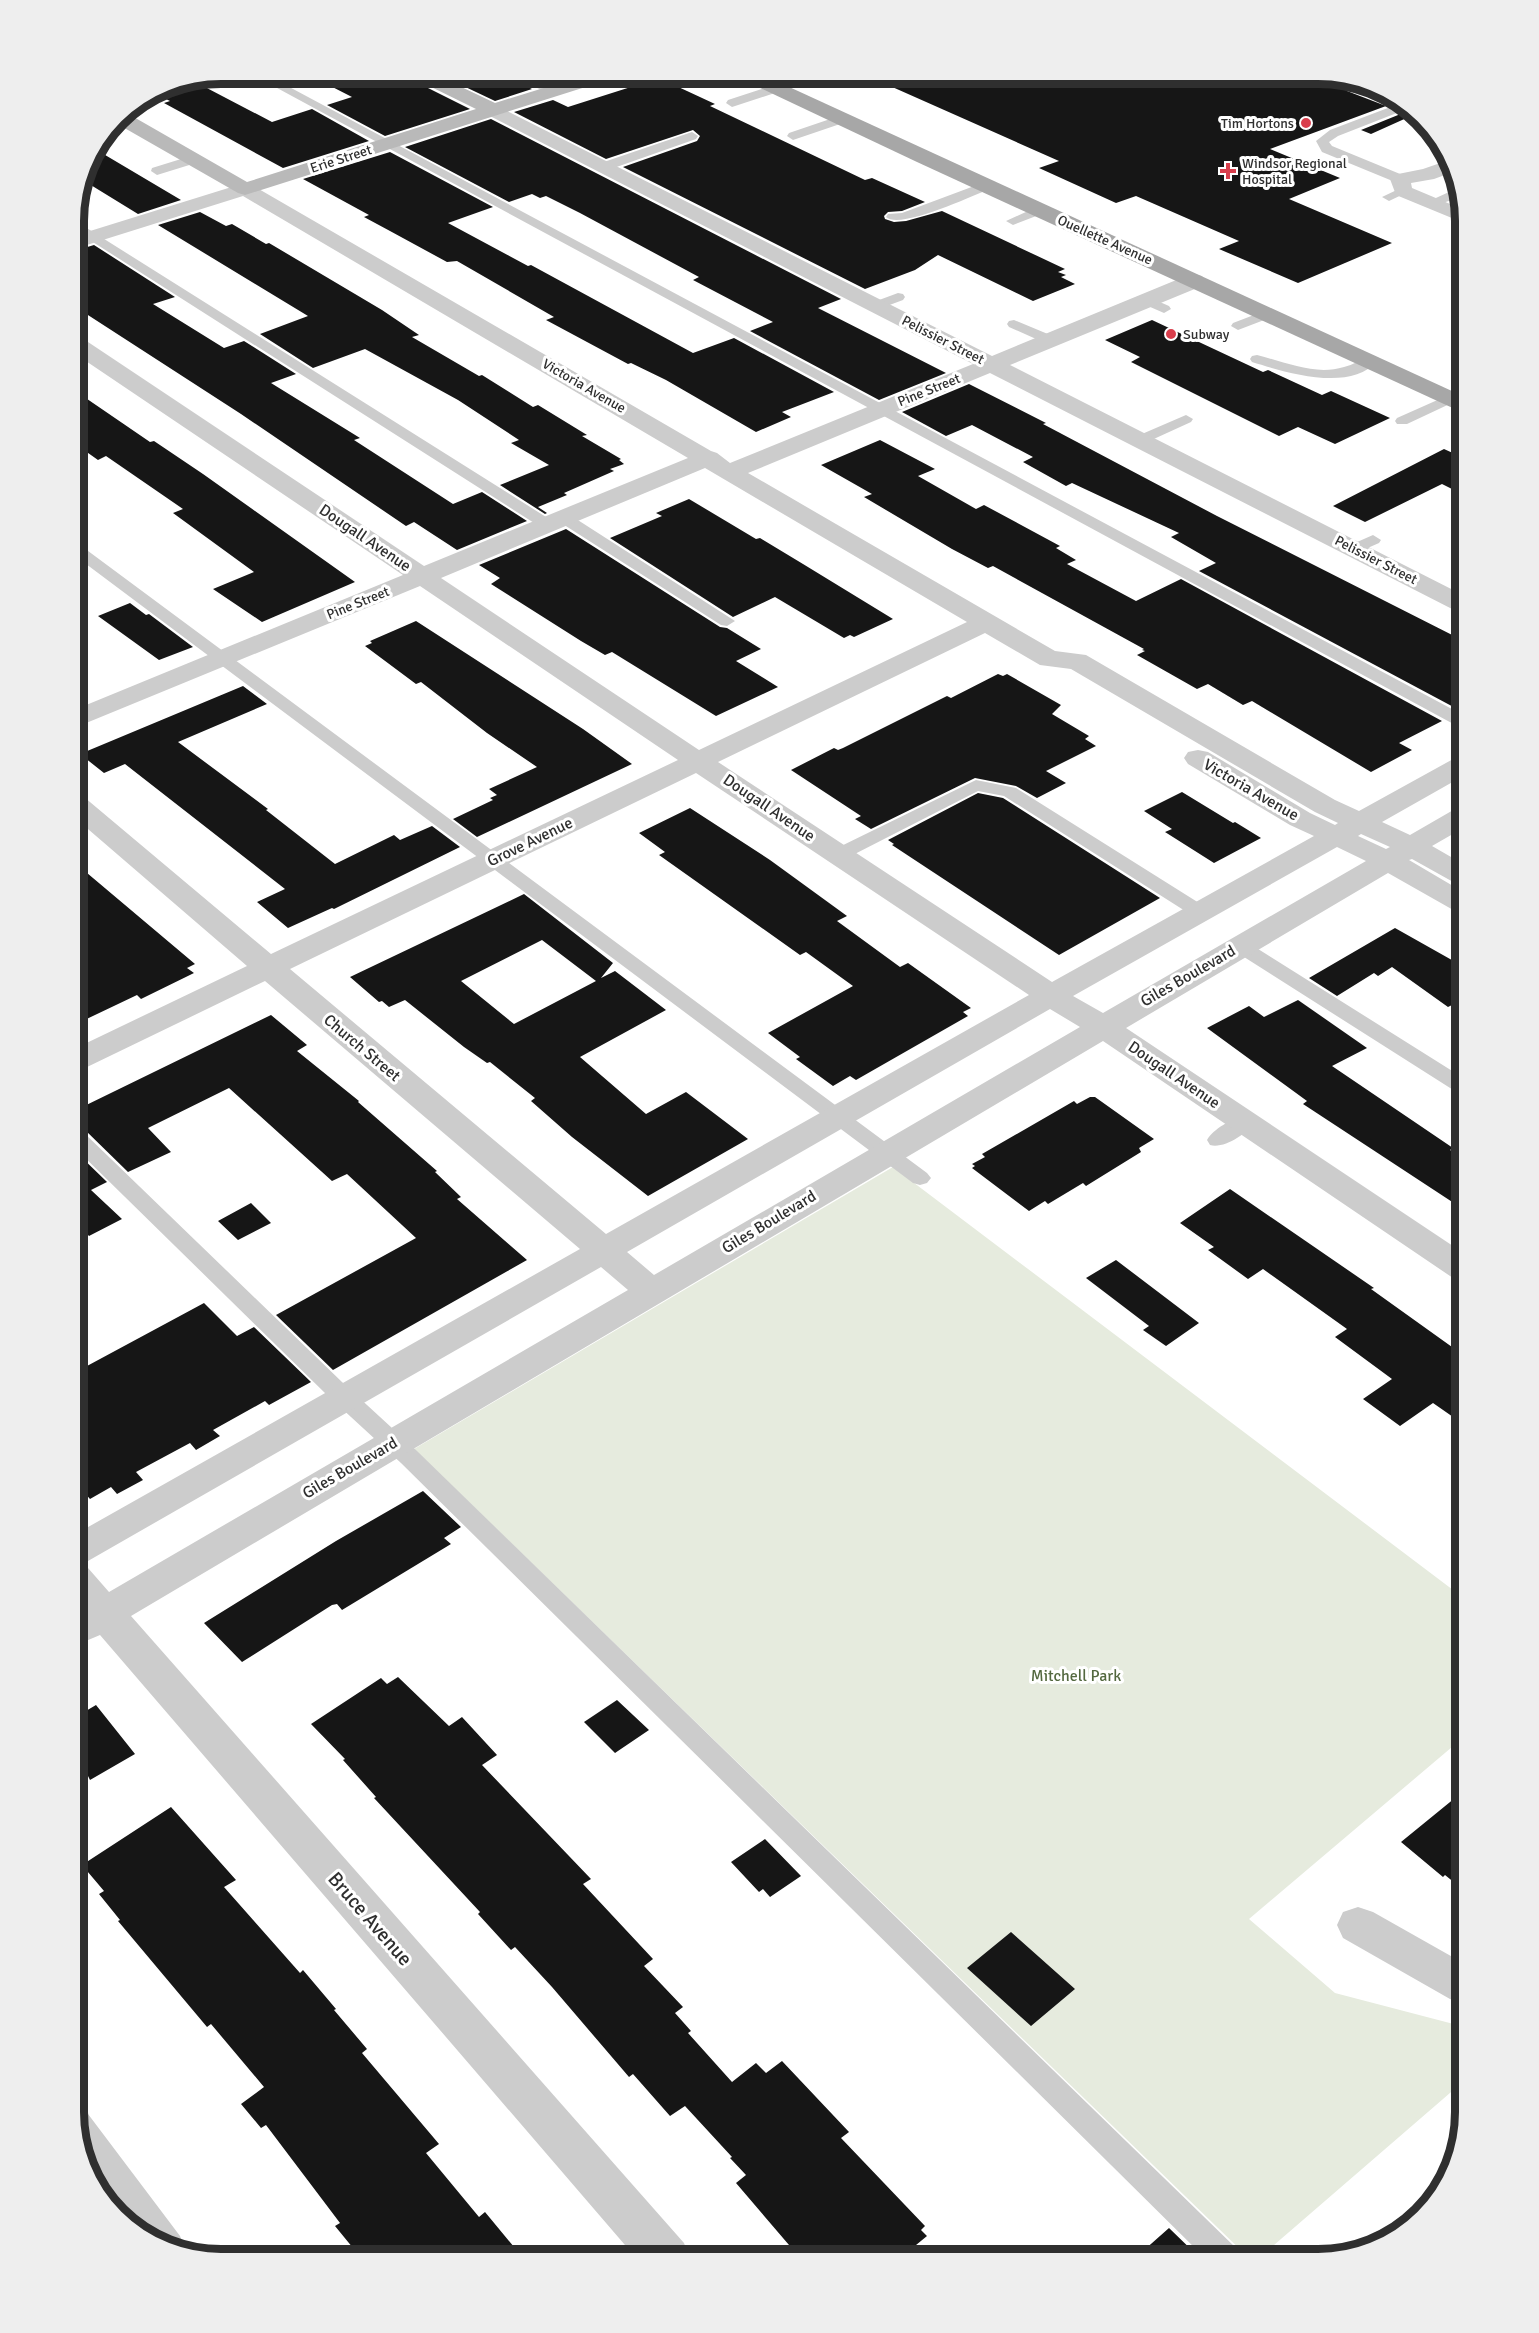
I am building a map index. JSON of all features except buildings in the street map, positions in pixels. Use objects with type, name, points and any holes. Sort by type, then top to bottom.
[{"type":"main road","name":"Ouellette Avenue","points":[[768,84],[985,186],[1455,400]]},
{"type":"street","name":"Pelissier Street","points":[[442,84],[1140,440],[1364,544],[1455,599]]},
{"type":"street","name":"Erie Street","points":[[84,240],[574,84]]},
{"type":"street","name":"Victoria Avenue","points":[[127,121],[987,622],[1049,659],[1055,674],[1300,819],[1349,830],[1399,853],[1455,873]]},
{"type":"street","points":[[1397,189],[1445,169]]},
{"type":"street","points":[[1397,189],[1455,213]]},
{"type":"street","name":"Pine Street","points":[[731,471],[1050,340],[1155,304],[1194,281]]},
{"type":"street","name":"Dougall Avenue","points":[[84,350],[838,855],[1051,996],[1102,1026],[1455,1263]]},
{"type":"street","name":"Pine Street","points":[[84,716],[709,458]]},
{"type":"street","name":"Grove Avenue","points":[[84,1056],[987,622]]},
{"type":"street","points":[[84,1546],[837,1117],[1455,770]]},
{"type":"street","name":"Church Street","points":[[84,812],[651,1292]]},
{"type":"street","name":"Giles Boulevard","points":[[89,1622],[1102,1026],[1455,821]]},
{"type":"street","name":"Victoria Avenue","points":[[1399,853],[1455,896]]},
{"type":"street","name":"Bruce Avenue","points":[[84,1607],[89,1622],[658,2249]]},
{"type":"street","points":[[1358,1925],[1455,1980]]},
{"type":"lane","points":[[277,84],[1455,717]]},
{"type":"lane","points":[[539,84],[553,91]]},
{"type":"lane","points":[[732,104],[777,88]]},
{"type":"lane","points":[[1396,109],[1334,133],[1322,141],[1327,149],[1397,189]]},
{"type":"lane","points":[[793,136],[842,119]]},
{"type":"lane","points":[[603,166],[692,136]]},
{"type":"lane","points":[[157,171],[194,159]]},
{"type":"lane","points":[[893,217],[904,217],[985,186]]},
{"type":"lane","points":[[1013,221],[1039,210]]},
{"type":"lane","points":[[84,240],[727,621]]},
{"type":"lane","points":[[876,306],[897,297]]},
{"type":"lane","points":[[1238,326],[1267,314]]},
{"type":"lane","points":[[1014,324],[1050,340]]},
{"type":"lane","points":[[1257,359],[1292,369],[1327,373],[1345,372],[1370,361]]},
{"type":"lane","points":[[1402,421],[1455,402]]},
{"type":"lane","points":[[1140,440],[1186,419]]},
{"type":"lane","points":[[84,556],[920,1178]]},
{"type":"lane","points":[[838,855],[976,785],[1010,792],[1200,912]]},
{"type":"lane","points":[[1240,946],[1455,1081]]},
{"type":"lane","points":[[1217,1140],[1244,1122]]},
{"type":"lane","points":[[84,1145],[393,1443],[1216,2249]]},
{"type":"lane","points":[[86,2134],[161,2235]]},
{"type":"green space","name":"Mitchell Park","points":[[893,1167],[1455,1591],[1455,1744],[1249,1919],[1335,1993],[1455,2024],[1455,2089],[1270,2249],[1240,2249],[414,1449]]},
{"type":"place","name":"Tim Hortons","points":[[1306,123]]},
{"type":"place","name":"Windsor Regional Hospital","points":[[1228,171]]},
{"type":"place","name":"Subway","points":[[1171,334]]}]
